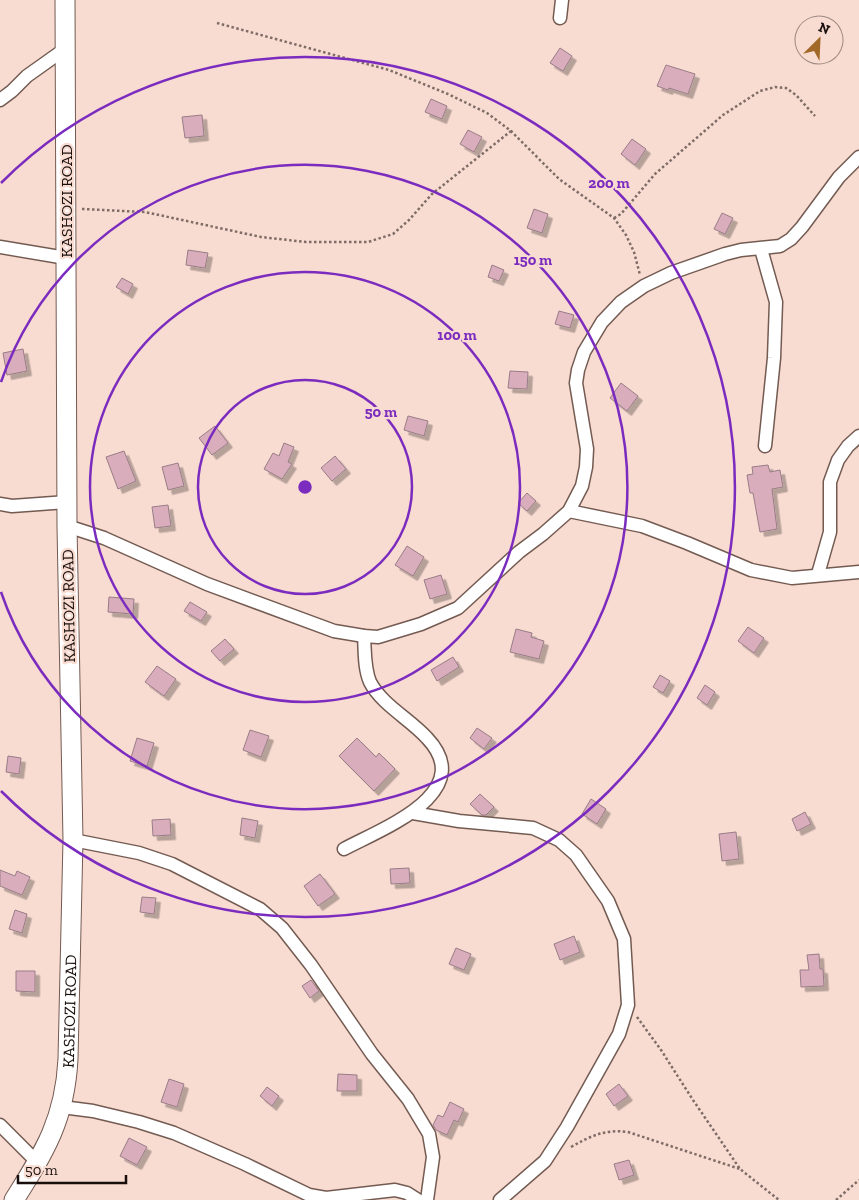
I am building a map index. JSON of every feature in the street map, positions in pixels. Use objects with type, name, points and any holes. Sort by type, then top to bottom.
[{"type":"main road","name":"KASHOZI ROAD","points":[[14,1200],[38,1163],[56,1124],[62,1106],[68,1059],[73,840],[67,526],[65,0]]},
{"type":"street","points":[[560,18],[562,0]]},
{"type":"street","points":[[0,100],[27,76],[65,49]]},
{"type":"street","points":[[67,526],[104,538],[207,584],[334,631],[364,636],[391,634],[421,624],[458,608],[519,552],[569,511],[582,486],[587,449],[576,383],[578,370],[593,335],[602,322],[621,302],[644,286],[671,273],[741,250],[780,246],[791,239],[839,177],[859,157]]},
{"type":"street","points":[[0,247],[66,258]]},
{"type":"street","points":[[761,249],[776,302],[774,358],[765,446]]},
{"type":"street","points":[[818,574],[830,532],[830,482],[838,460],[848,446],[859,436]]},
{"type":"street","points":[[0,504],[12,506],[67,502]]},
{"type":"street","points":[[569,511],[642,526],[751,570],[792,578],[818,574],[859,572]]},
{"type":"street","points":[[344,850],[412,813],[429,799],[438,786],[442,773],[437,751],[427,738],[401,716],[370,682],[366,669],[364,636]]},
{"type":"street","points":[[412,813],[458,821],[533,828],[559,840],[576,855],[608,901],[624,939],[628,1005],[619,1034],[567,1127],[545,1161],[500,1200]]},
{"type":"street","points":[[73,840],[140,854],[172,864],[260,909],[282,928],[311,965],[372,1054],[408,1099],[429,1134],[432,1157],[427,1200]]},
{"type":"street","points":[[62,1106],[140,1122],[174,1133],[246,1164],[308,1195],[326,1198],[395,1190],[407,1193],[418,1200]]},
{"type":"street","points":[[0,1125],[38,1163]]},
{"type":"path","points":[[217,23],[389,70],[448,94],[487,113],[511,131],[559,179],[614,218],[626,235],[634,252],[644,286]]},
{"type":"path","points":[[614,218],[621,214],[655,174],[715,121],[760,91],[775,87],[786,88],[796,95],[815,116]]},
{"type":"path","points":[[66,208],[145,212],[261,237],[306,242],[368,242],[393,234],[409,220],[432,194],[511,131]]},
{"type":"path","points":[[628,1005],[661,1050],[740,1169],[779,1200]]},
{"type":"path","points":[[568,1149],[596,1134],[613,1130],[628,1132],[740,1169]]},
{"type":"path","points":[[836,1200],[859,1180]]},
{"type":"building","points":[[560,48],[572,56],[563,71],[550,63]]},
{"type":"building","points":[[666,65],[695,74],[688,94],[657,86]]},
{"type":"building","points":[[431,99],[447,106],[442,119],[425,112]]},
{"type":"building","points":[[202,115],[204,136],[185,138],[182,117]]},
{"type":"building","points":[[468,130],[482,137],[474,152],[460,144]]},
{"type":"building","points":[[632,139],[646,149],[635,165],[621,154]]},
{"type":"building","points":[[534,209],[548,214],[542,233],[527,228]]},
{"type":"building","points":[[722,213],[733,218],[725,234],[714,229]]},
{"type":"building","points":[[188,250],[208,253],[205,268],[186,265]]},
{"type":"building","points":[[492,265],[504,270],[499,281],[488,277]]},
{"type":"building","points":[[122,278],[133,284],[128,294],[116,287]]},
{"type":"building","points":[[559,311],[574,315],[570,328],[555,324]]},
{"type":"building","points":[[23,349],[27,371],[7,375],[3,353]]},
{"type":"building","points":[[510,371],[528,372],[527,389],[508,388]]},
{"type":"building","points":[[621,383],[638,396],[627,411],[610,398]]},
{"type":"building","points":[[408,416],[428,421],[424,436],[404,430]]},
{"type":"building","points":[[215,426],[228,443],[212,455],[199,438]]},
{"type":"building","points":[[284,443],[294,447],[288,462],[292,464],[282,479],[264,469],[273,453],[279,456]]},
{"type":"building","points":[[124,451],[136,481],[118,489],[106,457]]},
{"type":"building","points":[[335,456],[346,469],[332,481],[321,468]]},
{"type":"building","points":[[178,463],[184,486],[168,490],[162,467]]},
{"type":"building","points":[[768,465],[770,472],[780,470],[783,487],[772,489],[777,529],[760,532],[753,493],[750,493],[747,475],[753,474],[752,467]]},
{"type":"building","points":[[527,493],[536,501],[527,511],[518,503]]},
{"type":"building","points":[[168,505],[171,526],[155,528],[152,507]]},
{"type":"building","points":[[407,546],[424,557],[413,576],[395,565]]},
{"type":"building","points":[[441,575],[447,594],[430,599],[424,580]]},
{"type":"building","points":[[109,597],[134,599],[133,614],[108,612]]},
{"type":"building","points":[[190,602],[207,612],[201,621],[184,611]]},
{"type":"building","points":[[748,627],[764,638],[754,653],[738,641]]},
{"type":"building","points":[[516,629],[532,633],[531,637],[544,641],[539,659],[510,652]]},
{"type":"building","points":[[225,639],[234,649],[220,661],[211,651]]},
{"type":"building","points":[[453,657],[459,667],[437,681],[431,670]]},
{"type":"building","points":[[157,666],[176,679],[164,696],[145,682]]},
{"type":"building","points":[[660,675],[670,681],[663,693],[653,687]]},
{"type":"building","points":[[705,685],[715,692],[707,705],[697,698]]},
{"type":"building","points":[[477,728],[492,738],[484,749],[470,738]]},
{"type":"building","points":[[250,730],[269,736],[261,757],[243,750]]},
{"type":"building","points":[[137,738],[154,743],[147,766],[130,761]]},
{"type":"building","points":[[357,738],[376,757],[379,753],[395,769],[374,791],[339,756]]},
{"type":"building","points":[[8,756],[21,758],[19,774],[6,772]]},
{"type":"building","points":[[480,794],[494,807],[486,815],[482,815],[470,804]]},
{"type":"building","points":[[591,799],[606,809],[597,824],[582,814]]},
{"type":"building","points":[[805,812],[811,824],[797,831],[792,819]]},
{"type":"building","points":[[242,818],[258,821],[255,838],[240,835]]},
{"type":"building","points":[[170,819],[171,835],[153,836],[152,820]]},
{"type":"building","points":[[736,832],[739,859],[722,861],[719,834]]},
{"type":"building","points":[[409,868],[410,883],[391,884],[390,869]]},
{"type":"building","points":[[0,870],[15,876],[17,871],[30,877],[22,895],[0,886]]},
{"type":"building","points":[[320,874],[335,894],[318,906],[304,886]]},
{"type":"building","points":[[142,897],[156,898],[154,914],[140,912]]},
{"type":"building","points":[[15,910],[27,914],[22,933],[9,929]]},
{"type":"building","points":[[574,936],[580,952],[560,960],[554,944]]},
{"type":"building","points":[[456,948],[471,954],[464,970],[449,964]]},
{"type":"building","points":[[819,954],[820,969],[823,969],[824,986],[801,987],[800,970],[809,970],[807,955]]},
{"type":"building","points":[[16,971],[35,971],[35,992],[16,991]]},
{"type":"building","points":[[311,980],[319,991],[310,998],[302,986]]},
{"type":"building","points":[[338,1074],[357,1075],[357,1091],[337,1091]]},
{"type":"building","points":[[169,1079],[184,1084],[177,1107],[161,1102]]},
{"type":"building","points":[[619,1084],[628,1096],[614,1106],[606,1094]]},
{"type":"building","points":[[267,1087],[279,1096],[272,1106],[260,1096]]},
{"type":"building","points":[[450,1102],[464,1109],[458,1122],[454,1120],[447,1135],[436,1130],[433,1125],[438,1115],[443,1117]]},
{"type":"building","points":[[129,1138],[147,1147],[137,1165],[120,1156]]},
{"type":"building","points":[[629,1160],[634,1175],[619,1180],[614,1164]]}]
